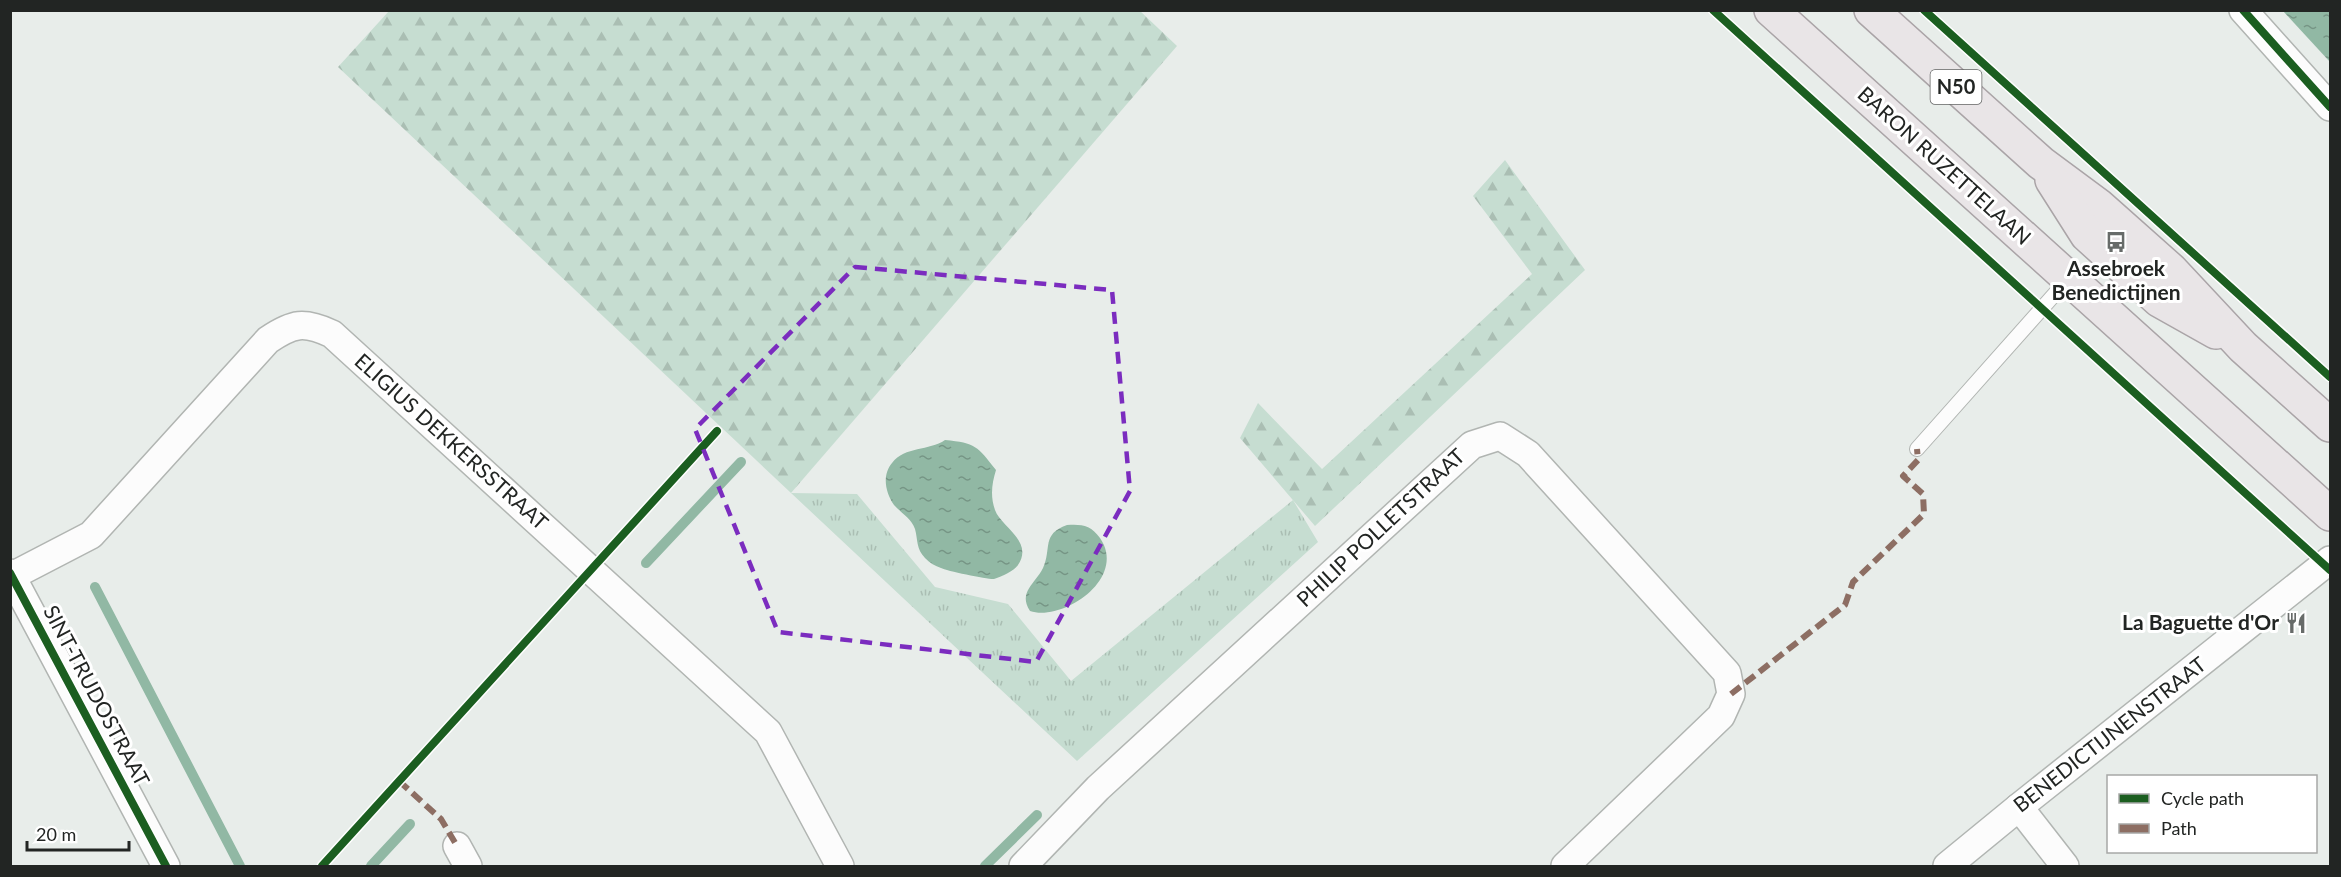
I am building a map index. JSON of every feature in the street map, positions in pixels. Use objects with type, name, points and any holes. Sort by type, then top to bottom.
[{"type":"main road","name":"BARON RUZETTELAAN","points":[[1771,10],[2331,514]]},
{"type":"main road","name":"N50","points":[[1871,10],[2041,164],[2099,206],[2171,270],[2243,347],[2331,425]]},
{"type":"street","points":[[2243,10],[2331,107]]},
{"type":"street","name":"ELIGIUS DEKKERSSTRAAT","points":[[11,575],[91,536],[268,340],[286,328],[312,325],[332,334],[768,732],[840,867]]},
{"type":"street","name":"PHILIP POLLETSTRAAT","points":[[1023,867],[1098,788],[1472,445],[1500,436],[1528,454],[1727,673],[1731,694],[1721,716],[1565,867]]},
{"type":"street","name":"BENEDICTIJNENSTRAAT","points":[[1947,867],[2019,807],[2331,560]]},
{"type":"street","name":"SINT-TRUDOSTRAAT","points":[[11,575],[166,867]]},
{"type":"street","points":[[2019,807],[2065,867]]},
{"type":"lane","points":[[1917,448],[2069,278]]},
{"type":"highlighted area","points":[[855,267],[1112,290],[1130,491],[1036,662],[778,632],[695,429]]},
{"type":"green space","points":[[1139,10],[1177,46],[791,493],[338,67],[389,11]]},
{"type":"green space","points":[[1505,160],[1585,270],[1315,526],[1240,438],[1258,403],[1322,469],[1532,274],[1473,196]]},
{"type":"green space","points":[[791,493],[857,494],[935,587],[1008,604],[1071,681],[1293,500],[1318,542],[1077,761]]},
{"type":"water","points":[[2283,11],[2330,11],[2330,62]]},
{"type":"water","points":[[945,440],[970,444],[980,451],[996,470],[992,490],[995,510],[1015,535],[1022,549],[1018,565],[1000,577],[991,579],[968,575],[931,563],[920,551],[913,525],[888,495],[887,473],[897,458],[910,451],[932,446]]},
{"type":"water","points":[[1067,525],[1085,526],[1093,530],[1100,538],[1106,553],[1105,568],[1099,582],[1074,604],[1043,613],[1030,611],[1026,599],[1027,593],[1046,561],[1050,538]]},
{"type":"waterway","points":[[646,563],[741,462]]},
{"type":"waterway","points":[[95,587],[240,866]]},
{"type":"waterway","points":[[985,866],[1037,815]]},
{"type":"waterway","points":[[371,866],[410,824]]},
{"type":"marked path","points":[[1731,694],[1845,605],[1853,582],[1924,514],[1923,494],[1903,476],[1918,460],[1917,449]]},
{"type":"marked path","points":[[399,781],[441,819],[457,846]]},
{"type":"cycle path","points":[[1713,10],[2330,570]]},
{"type":"cycle path","points":[[1924,10],[2330,377]]},
{"type":"cycle path","points":[[2243,10],[2330,107]]},
{"type":"cycle path","points":[[322,866],[717,431]]},
{"type":"cycle path","points":[[10,573],[166,866]]},
{"type":"place","name":"Assebroek Benedictijnen","points":[[2116,242]]},
{"type":"place","name":"La Baguette d'Or","points":[[2296,623]]}]
